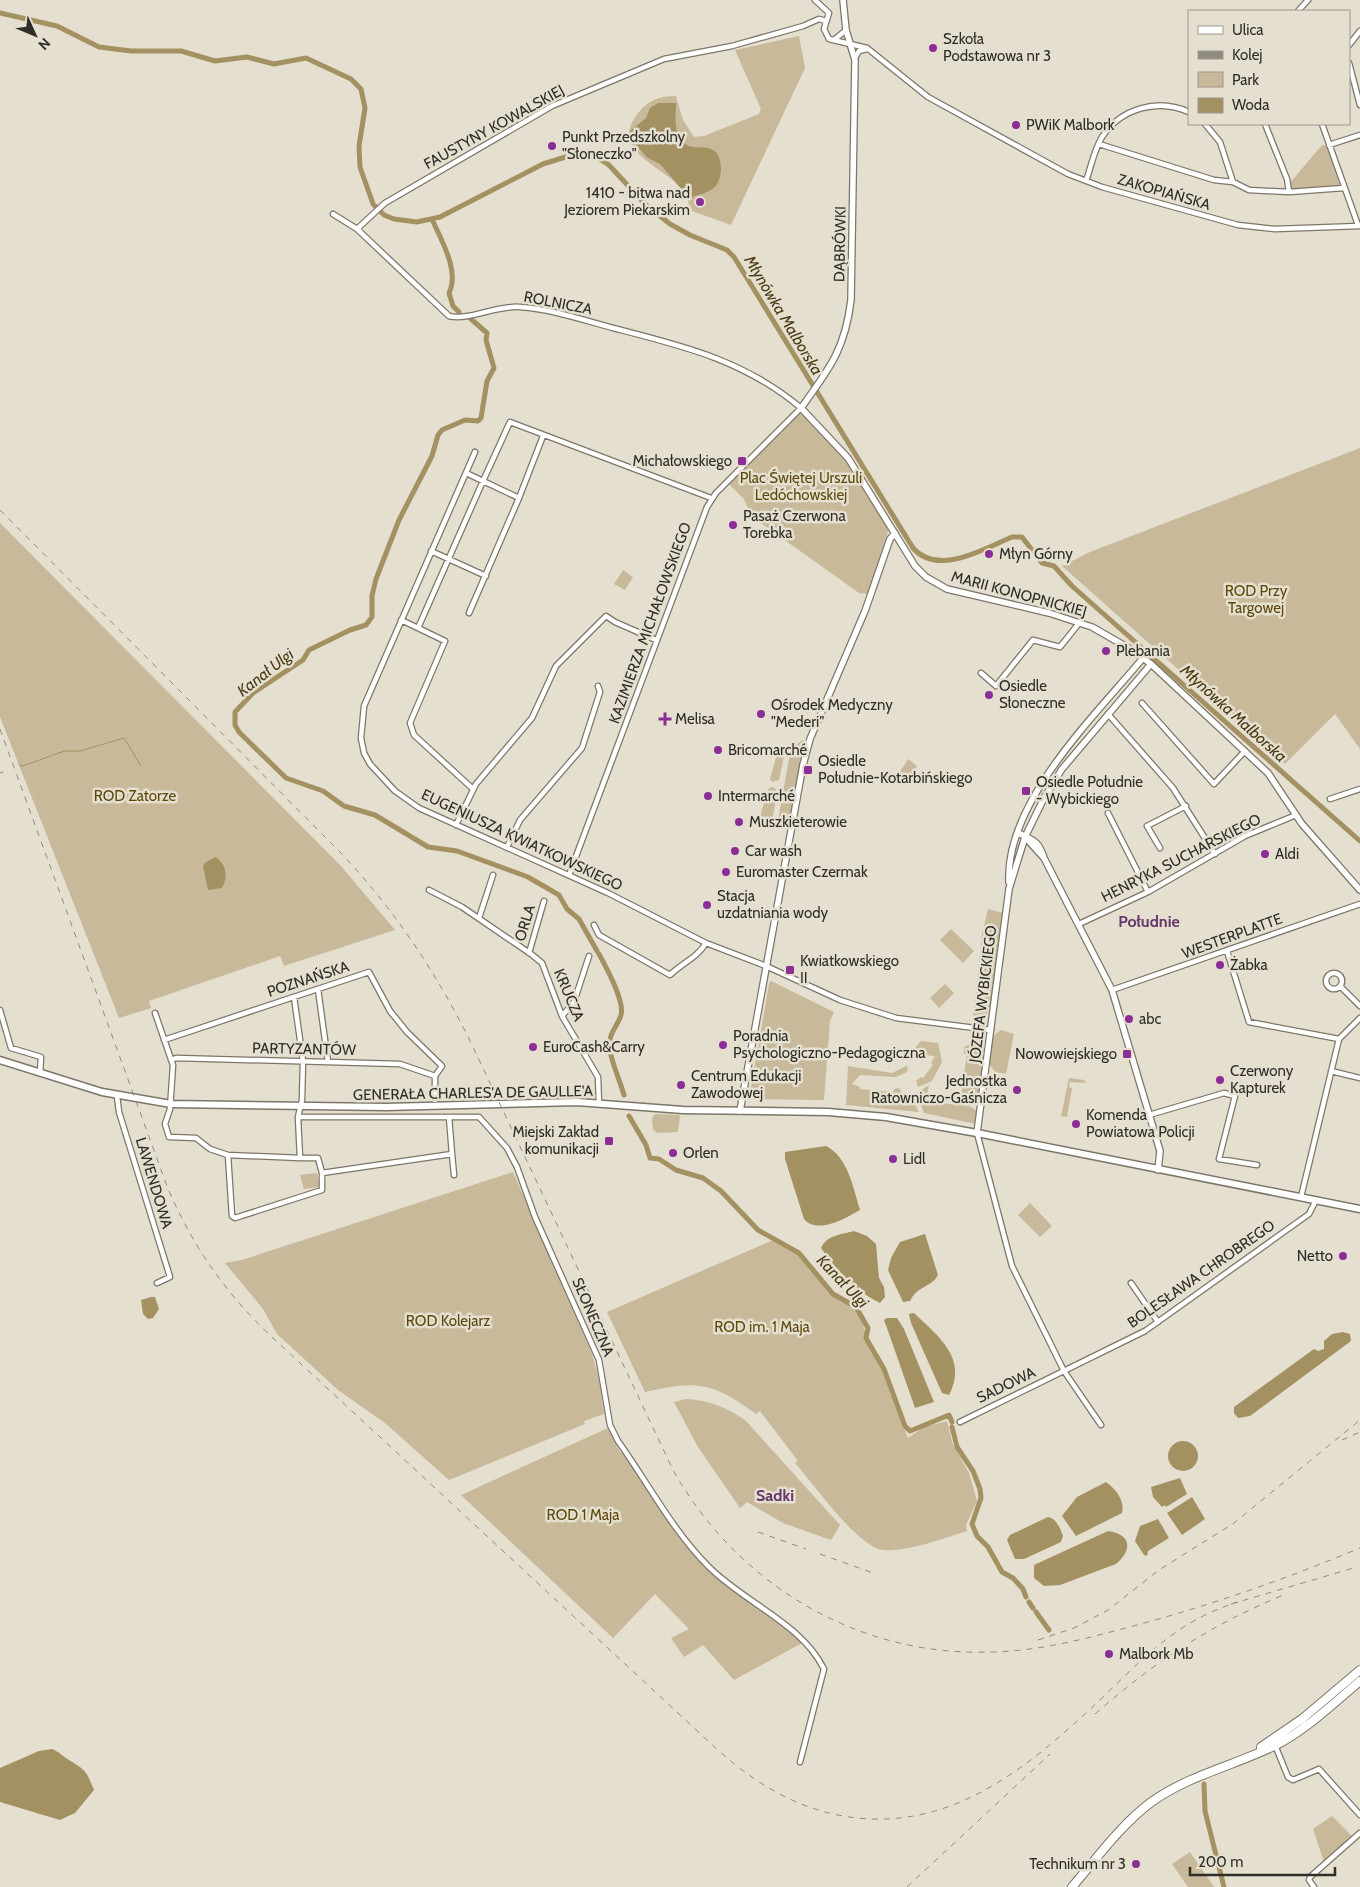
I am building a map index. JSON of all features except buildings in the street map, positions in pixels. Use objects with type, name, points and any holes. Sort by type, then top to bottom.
[{"type":"main road","name":"GENERAŁA CHARLES'A DE GAULLE'A","points":[[0,1060],[117,1096],[171,1104],[466,1106],[564,1101],[683,1110],[856,1114],[977,1133],[1360,1209]]},
{"type":"main road","points":[[1249,1755],[1292,1726],[1360,1670]]},
{"type":"main road","points":[[1072,1887],[1122,1829],[1150,1803],[1173,1789],[1275,1745],[1308,1724],[1360,1681]]},
{"type":"street","points":[[815,0],[827,10],[829,15],[825,33],[834,40],[861,45],[869,49]]},
{"type":"street","points":[[843,0],[846,30],[855,60]]},
{"type":"street","points":[[1299,10],[1308,0]]},
{"type":"street","name":"FAUSTYNY KOWALSKIEJ","points":[[357,229],[380,207],[526,120],[646,65],[664,59],[732,46],[803,26],[819,19],[826,22]]},
{"type":"street","points":[[834,40],[846,30]]},
{"type":"street","points":[[1350,44],[1360,31]]},
{"type":"street","points":[[855,60],[859,51],[869,49]]},
{"type":"street","name":"ZAKOPIAŃSKA","points":[[869,49],[928,97],[1068,174],[1086,181],[1123,194],[1238,226],[1275,228],[1359,225]]},
{"type":"street","name":"DĄBRÓWKI","points":[[801,408],[831,368],[840,346],[851,300],[855,60]]},
{"type":"street","points":[[1350,67],[1360,105]]},
{"type":"street","points":[[1086,181],[1103,136],[1121,118],[1140,108],[1161,106],[1188,112]]},
{"type":"street","points":[[1206,125],[1220,142],[1233,182]]},
{"type":"street","points":[[1266,125],[1289,192]]},
{"type":"street","points":[[1322,125],[1359,225]]},
{"type":"street","points":[[1329,145],[1360,135]]},
{"type":"street","points":[[1099,144],[1214,180],[1233,182],[1249,190],[1289,192],[1344,188]]},
{"type":"street","name":"ROLNICZA","points":[[333,214],[357,229],[449,316],[457,318],[488,310],[510,307],[565,315],[716,356],[758,378],[801,408]]},
{"type":"street","name":"KAZIMIERZA MICHAŁOWSKIEGO","points":[[569,875],[656,640],[712,498],[801,408]]},
{"type":"street","name":"MARII KONOPNICKIEJ","points":[[801,408],[844,452],[916,566],[935,583],[946,589],[1080,622],[1106,634],[1144,658],[1246,751],[1271,777],[1296,815],[1360,890]]},
{"type":"street","points":[[418,628],[510,422],[712,498]]},
{"type":"street","points":[[469,614],[519,498],[543,436]]},
{"type":"street","name":"EUGENIUSZA KWIATKOWSKIEGO","points":[[475,452],[364,706],[361,738],[364,753],[370,764],[395,791],[420,808],[569,875],[706,943],[766,966],[840,1000],[876,1013],[896,1018],[991,1030]]},
{"type":"street","points":[[466,473],[519,498]]},
{"type":"street","points":[[740,1111],[796,795],[810,739],[868,602],[890,539],[896,533]]},
{"type":"street","points":[[431,551],[486,576]]},
{"type":"street","points":[[456,825],[473,789],[525,729],[556,666],[606,616],[615,622],[656,640]]},
{"type":"street","points":[[400,620],[445,640],[413,712],[410,723],[411,730],[416,738],[473,789]]},
{"type":"street","points":[[980,673],[996,686],[1033,640],[1060,647],[1080,622]]},
{"type":"street","name":"JÓZEFA WYBICKIEGO","points":[[977,1133],[1009,889],[1008,863],[1018,833],[1055,764],[1144,658]]},
{"type":"street","name":"JÓZEFA WYBICKIEGO","points":[[1009,889],[1025,837],[1056,777],[1151,664]]},
{"type":"street","points":[[506,847],[520,820],[582,748],[600,692],[598,686]]},
{"type":"street","points":[[1142,703],[1214,784],[1246,751]]},
{"type":"street","points":[[1108,714],[1160,772],[1186,806],[1215,854]]},
{"type":"street","points":[[1330,799],[1360,789]]},
{"type":"street","points":[[1160,848],[1147,826],[1186,806]]},
{"type":"street","points":[[1108,813],[1148,892]]},
{"type":"street","name":"HENRYKA SUCHARSKIEGO","points":[[1079,924],[1148,892],[1245,836],[1296,815]]},
{"type":"street","points":[[1018,833],[1036,841],[1112,990],[1160,1155],[1158,1170]]},
{"type":"street","points":[[479,918],[492,875]]},
{"type":"street","name":"KRUCZA","points":[[429,890],[450,899],[542,964],[562,1016],[598,1077],[599,1104]]},
{"type":"street","name":"ORLA","points":[[529,953],[544,901]]},
{"type":"street","name":"WESTERPLATTE","points":[[1112,990],[1360,904]]},
{"type":"street","points":[[594,925],[599,935],[670,975],[679,965],[695,957],[706,943]]},
{"type":"street","points":[[1227,951],[1247,1018],[1252,1024],[1340,1039]]},
{"type":"street","points":[[562,1016],[574,1002],[589,956]]},
{"type":"street","name":"POZNAŃSKA","points":[[164,1040],[369,972],[390,1011],[406,1032],[442,1066],[435,1076],[435,1100]]},
{"type":"street","points":[[1340,986],[1360,1006]]},
{"type":"street","points":[[318,989],[328,1062]]},
{"type":"street","points":[[294,997],[303,1061],[298,1117],[300,1158]]},
{"type":"street","points":[[0,1010],[11,1048],[41,1056],[40,1073]]},
{"type":"street","points":[[155,1012],[172,1060],[171,1104],[165,1124],[169,1138],[196,1138],[210,1149],[228,1155],[318,1158],[322,1173],[322,1190],[235,1218],[232,1216],[228,1155]]},
{"type":"street","points":[[1301,1197],[1340,1039],[1360,1018]]},
{"type":"street","name":"PARTYZANTÓW","points":[[172,1060],[176,1058],[400,1064],[435,1076]]},
{"type":"street","points":[[1331,1071],[1360,1078]]},
{"type":"street","points":[[1149,1115],[1224,1093],[1235,1096],[1219,1159],[1256,1165]]},
{"type":"street","name":"LAWENDOWA","points":[[117,1096],[118,1106],[170,1277],[157,1283]]},
{"type":"street","name":"SŁONECZNA","points":[[298,1117],[479,1117],[511,1154],[535,1217],[598,1360],[608,1418],[614,1433],[678,1532],[710,1568],[745,1598],[802,1637],[816,1653],[824,1669],[800,1762]]},
{"type":"street","points":[[449,1118],[454,1175]]},
{"type":"street","points":[[977,1133],[1012,1266],[1064,1371],[1101,1425]]},
{"type":"street","points":[[322,1173],[452,1154]]},
{"type":"street","name":"BOLESŁAWA CHROBREGO","points":[[1064,1371],[1146,1331],[1309,1214],[1316,1200]]},
{"type":"street","points":[[1131,1283],[1158,1322]]},
{"type":"street","name":"SADOWA","points":[[960,1422],[1064,1371]]},
{"type":"street","points":[[1275,1745],[1288,1777],[1293,1780],[1319,1770],[1360,1815]]},
{"type":"street","points":[[1314,1887],[1309,1880],[1310,1877],[1360,1833]]},
{"type":"green space","points":[[799,36],[805,68],[731,225],[692,211],[680,187],[638,154],[632,145],[629,135],[631,125],[639,112],[647,104],[659,98],[670,96],[676,96],[683,120],[694,137],[704,136],[759,114],[761,109],[735,50]]},
{"type":"green space","points":[[1322,145],[1327,146],[1340,185],[1338,188],[1290,190],[1289,184]]},
{"type":"green space","name":"Plac Świętej Urszuli Ledóchowskiej","points":[[799,414],[804,415],[841,452],[889,529],[868,594],[859,593],[751,516],[744,499],[729,484]]},
{"type":"green space","name":"ROD Przy Targowej","points":[[1360,448],[1360,749],[1335,714],[1285,764],[1062,566],[1090,552]]},
{"type":"green space","name":"ROD Zatorze","points":[[0,523],[341,866],[395,930],[284,966],[280,956],[149,1001],[151,1008],[119,1018],[0,717]]},
{"type":"green space","points":[[623,570],[633,577],[625,590],[614,584]]},
{"type":"green space","points":[[803,740],[806,745],[789,821],[781,825],[778,820],[791,748]]},
{"type":"green space","points":[[782,753],[784,756],[779,780],[772,782],[770,779],[777,754]]},
{"type":"green space","points":[[908,759],[917,766],[906,782],[897,776]]},
{"type":"green space","points":[[771,787],[775,788],[777,793],[772,822],[761,827],[754,825],[756,820],[759,821],[768,789]]},
{"type":"green space","points":[[988,909],[1003,913],[991,1007],[989,1007],[986,1017],[973,1018],[982,934]]},
{"type":"green space","points":[[951,929],[974,951],[963,963],[940,940]]},
{"type":"green space","points":[[771,981],[834,1012],[830,1021],[824,1100],[749,1099]]},
{"type":"green space","points":[[945,984],[954,993],[939,1008],[930,998]]},
{"type":"green space","points":[[1001,1030],[1014,1034],[1006,1074],[995,1072],[989,1064],[993,1036]]},
{"type":"green space","points":[[921,1041],[938,1043],[942,1062],[932,1081],[918,1087],[916,1081],[921,1077],[923,1078],[933,1065],[931,1063],[935,1056],[924,1055],[922,1057],[917,1054],[915,1048]]},
{"type":"green space","points":[[968,1045],[982,1046],[985,1050],[979,1099],[972,1103],[959,1100],[963,1100],[964,1097],[961,1096],[967,1054],[964,1054],[964,1047]]},
{"type":"green space","points":[[848,1066],[892,1073],[906,1066],[908,1068],[907,1072],[896,1077],[860,1075],[852,1084],[860,1087],[860,1089],[893,1092],[894,1089],[899,1088],[904,1097],[912,1098],[919,1112],[846,1105]]},
{"type":"green space","points":[[1069,1078],[1084,1080],[1086,1083],[1070,1082],[1069,1087],[1072,1088],[1067,1117],[1061,1116]]},
{"type":"green space","points":[[929,1085],[927,1094],[939,1096],[941,1103],[969,1106],[976,1110],[976,1124],[924,1113],[916,1093]]},
{"type":"green space","points":[[655,1114],[680,1115],[678,1132],[657,1133],[653,1129],[652,1118]]},
{"type":"green space","name":"ROD Kolejarz","points":[[513,1172],[592,1354],[599,1379],[604,1414],[584,1421],[585,1424],[449,1480],[385,1423],[338,1390],[277,1334],[263,1309],[225,1263],[242,1260]]},
{"type":"green space","points":[[317,1173],[319,1187],[304,1189],[300,1175]]},
{"type":"green space","points":[[1030,1203],[1052,1226],[1040,1237],[1018,1215]]},
{"type":"green space","name":"ROD im. 1 Maja","points":[[773,1240],[800,1255],[833,1295],[854,1307],[860,1313],[868,1343],[883,1370],[908,1438],[924,1427],[947,1421],[953,1445],[969,1473],[977,1501],[966,1525],[967,1531],[934,1542],[907,1548],[883,1550],[874,1547],[843,1521],[795,1463],[798,1461],[760,1411],[756,1414],[727,1395],[704,1386],[678,1386],[645,1392],[607,1312]]},
{"type":"green space","points":[[686,1399],[718,1405],[746,1421],[840,1525],[831,1540],[783,1523],[747,1502],[740,1508],[698,1447],[674,1402]]},
{"type":"green space","name":"ROD 1 Maja","points":[[608,1428],[620,1452],[625,1455],[661,1511],[691,1551],[726,1585],[803,1639],[802,1643],[734,1680],[703,1645],[684,1657],[671,1638],[689,1629],[655,1594],[613,1638],[461,1495]]},
{"type":"green space","points":[[1332,1816],[1353,1837],[1324,1862],[1313,1829]]},
{"type":"green space","points":[[1190,1852],[1214,1887],[1188,1887],[1172,1864]]},
{"type":"water","points":[[658,103],[676,103],[677,133],[685,144],[692,147],[711,149],[718,156],[721,166],[720,178],[712,189],[689,198],[660,164],[648,158],[632,141],[630,131],[646,118],[650,108]]},
{"type":"water","points":[[216,857],[220,860],[226,875],[222,888],[208,890],[203,866],[206,862]]},
{"type":"water","points":[[826,1146],[840,1157],[845,1165],[860,1210],[832,1224],[816,1225],[810,1224],[804,1219],[785,1159],[785,1152]]},
{"type":"water","points":[[854,1231],[867,1236],[876,1244],[879,1278],[884,1287],[885,1297],[880,1303],[862,1292],[847,1279],[821,1248],[830,1238]]},
{"type":"water","points":[[925,1234],[938,1275],[932,1282],[917,1292],[910,1301],[903,1302],[888,1270],[891,1258],[900,1242]]},
{"type":"water","points":[[155,1297],[159,1309],[153,1318],[148,1319],[143,1314],[141,1300]]},
{"type":"water","points":[[914,1313],[941,1340],[953,1359],[955,1370],[954,1382],[949,1395],[942,1393],[911,1323],[909,1314]]},
{"type":"water","points":[[887,1318],[897,1318],[904,1329],[934,1402],[915,1408],[884,1320]]},
{"type":"water","points":[[1343,1332],[1350,1334],[1351,1341],[1250,1416],[1238,1418],[1234,1413],[1234,1407],[1314,1349],[1318,1351],[1324,1349],[1324,1341],[1332,1334]]},
{"type":"water","points":[[1183,1441],[1193,1446],[1198,1456],[1193,1466],[1183,1471],[1173,1466],[1168,1456],[1173,1446]]},
{"type":"water","points":[[1180,1478],[1187,1494],[1166,1507],[1165,1505],[1162,1507],[1153,1497],[1151,1487]]},
{"type":"water","points":[[1106,1482],[1119,1496],[1123,1509],[1122,1513],[1076,1536],[1062,1516],[1077,1497]]},
{"type":"water","points":[[1192,1497],[1205,1519],[1182,1535],[1167,1513]]},
{"type":"water","points":[[1048,1517],[1054,1520],[1059,1527],[1063,1536],[1061,1542],[1024,1559],[1015,1559],[1007,1540],[1010,1535]]},
{"type":"water","points":[[1158,1519],[1169,1538],[1148,1551],[1147,1556],[1144,1555],[1135,1541],[1140,1526]]},
{"type":"water","points":[[1108,1531],[1121,1535],[1127,1543],[1125,1553],[1116,1564],[1060,1585],[1044,1586],[1034,1578],[1034,1565]]},
{"type":"water","points":[[52,1749],[83,1769],[94,1790],[75,1813],[60,1820],[0,1802],[0,1768],[39,1751]]},
{"type":"waterway","name":"Młynówka Malborska","points":[[0,13],[57,26],[99,47],[131,51],[181,51],[215,61],[247,57],[274,64],[306,58],[351,79],[361,89],[365,108],[359,146],[360,167],[373,204],[384,215],[394,219],[417,222],[440,217],[543,164],[572,155],[582,154],[598,158],[608,164],[646,205],[670,224],[690,235],[727,250],[734,257],[913,548],[923,556],[935,560],[948,560],[962,558],[1012,537],[1022,537],[1042,563],[1054,566],[1072,586],[1360,841]]},
{"type":"waterway","name":"Kanał Ulgi","points":[[432,219],[451,265],[452,284],[449,293],[453,306],[459,312]]},
{"type":"waterway","name":"Kanał Ulgi","points":[[471,319],[487,333],[486,340],[494,368],[487,381],[481,418],[478,421],[465,420],[442,430],[438,435],[432,456],[399,520],[376,579],[372,596],[372,617],[366,625],[350,630],[309,650],[303,660],[253,693],[235,712],[235,725],[239,732],[286,778],[323,791],[344,806],[375,815],[428,847],[457,851],[528,877],[559,895],[567,909],[579,919],[597,951]]},
{"type":"waterway","points":[[19,765],[23,766],[64,751],[80,751],[124,738],[141,766]]},
{"type":"waterway","name":"Kanał Ulgi","points":[[599,954],[620,1001],[621,1015],[609,1045],[624,1095]]},
{"type":"waterway","name":"Kanał Ulgi","points":[[629,1116],[646,1145],[650,1158],[659,1159],[676,1170],[703,1178],[721,1191],[758,1230],[799,1253],[833,1294],[856,1307],[868,1328],[866,1338],[884,1369],[905,1426],[910,1431],[949,1415],[952,1422]]},
{"type":"waterway","points":[[952,1427],[957,1447],[973,1471],[980,1489],[981,1498],[972,1524],[977,1536],[988,1547],[1002,1572],[1013,1578],[1023,1589],[1026,1597]]},
{"type":"waterway","points":[[1029,1602],[1033,1608]]},
{"type":"waterway","points":[[1036,1612],[1049,1630]]},
{"type":"waterway","points":[[1204,1784],[1205,1811],[1224,1887]]},
{"type":"railway","points":[[0,510],[340,852],[397,920],[445,994],[473,1047],[673,1470],[700,1511],[731,1548],[767,1579],[807,1606],[849,1627],[895,1642],[942,1650],[992,1652],[1040,1648],[1071,1642],[1179,1613],[1270,1583],[1360,1548]]},
{"type":"railway","points":[[0,729],[167,1186],[188,1229],[212,1268],[240,1304],[273,1338],[719,1751],[753,1778],[790,1799],[809,1807],[850,1817],[872,1819],[906,1817],[938,1810],[968,1798],[997,1783],[1024,1765],[1076,1722],[1163,1642],[1196,1620],[1238,1602]]},
{"type":"railway","points":[[1038,1640],[1074,1628],[1108,1610],[1159,1570],[1234,1523],[1360,1420]]},
{"type":"railway","points":[[1342,1440],[1360,1432]]},
{"type":"railway","points":[[758,1532],[806,1549]]},
{"type":"railway","points":[[820,1554],[876,1574]]},
{"type":"railway","points":[[1231,1604],[1357,1567]]},
{"type":"railway","points":[[1095,1714],[1140,1677],[1185,1645],[1233,1618],[1286,1594]]},
{"type":"railway","points":[[907,1887],[1050,1754]]},
{"type":"place","name":"Szkoła Podstawowa nr 3","points":[[933,48]]},
{"type":"place","name":"PWiK Malbork","points":[[1016,125]]},
{"type":"place","name":"Punkt Przedszkolny \"Słoneczko\"","points":[[552,146]]},
{"type":"place","name":"1410 - bitwa nad Jeziorem Piekarskim","points":[[700,202]]},
{"type":"place","name":"Michałowskiego","points":[[742,461]]},
{"type":"place","name":"Pasaż Czerwona Torebka","points":[[733,525]]},
{"type":"place","name":"Młyn Górny","points":[[989,554]]},
{"type":"place","name":"Plebania","points":[[1106,651]]},
{"type":"place","name":"Osiedle Słoneczne","points":[[989,695]]},
{"type":"place","name":"Ośrodek Medyczny \"Mederi\"","points":[[761,714]]},
{"type":"place","name":"Melisa","points":[[665,719]]},
{"type":"place","name":"Bricomarché","points":[[718,750]]},
{"type":"place","name":"Osiedle Południe-Kotarbińskiego","points":[[808,770]]},
{"type":"place","name":"Osiedle Południe - Wybickiego","points":[[1026,791]]},
{"type":"place","name":"Intermarché","points":[[708,796]]},
{"type":"place","name":"Muszkieterowie","points":[[739,822]]},
{"type":"place","name":"Car wash","points":[[735,851]]},
{"type":"place","name":"Aldi","points":[[1265,854]]},
{"type":"place","name":"Euromaster Czermak","points":[[726,872]]},
{"type":"place","name":"Stacja uzdatniania wody","points":[[707,905]]},
{"type":"place","name":"Żabka","points":[[1220,965]]},
{"type":"place","name":"Kwiatkowskiego II","points":[[790,970]]},
{"type":"place","name":"abc","points":[[1129,1019]]},
{"type":"place","name":"Poradnia Psychologiczno-Pedagogiczna","points":[[723,1045]]},
{"type":"place","name":"EuroCash&Carry","points":[[533,1047]]},
{"type":"place","name":"Nowowiejskiego","points":[[1127,1054]]},
{"type":"place","name":"Czerwony Kapturek","points":[[1220,1080]]},
{"type":"place","name":"Centrum Edukacji Zawodowej","points":[[681,1085]]},
{"type":"place","name":"Jednostka Ratowniczo-Gaśnicza","points":[[1017,1090]]},
{"type":"place","name":"Komenda Powiatowa Policji","points":[[1076,1124]]},
{"type":"place","name":"Miejski Zakład komunikacji","points":[[609,1141]]},
{"type":"place","name":"Orlen","points":[[673,1153]]},
{"type":"place","name":"Lidl","points":[[893,1159]]},
{"type":"place","name":"Netto","points":[[1343,1256]]},
{"type":"place","name":"Malbork Mb","points":[[1109,1654]]},
{"type":"place","name":"Technikum nr 3","points":[[1136,1864]]},
{"type":"district","name":"Południe","points":[[1149,921]]},
{"type":"district","name":"Sadki","points":[[775,1495]]}]
